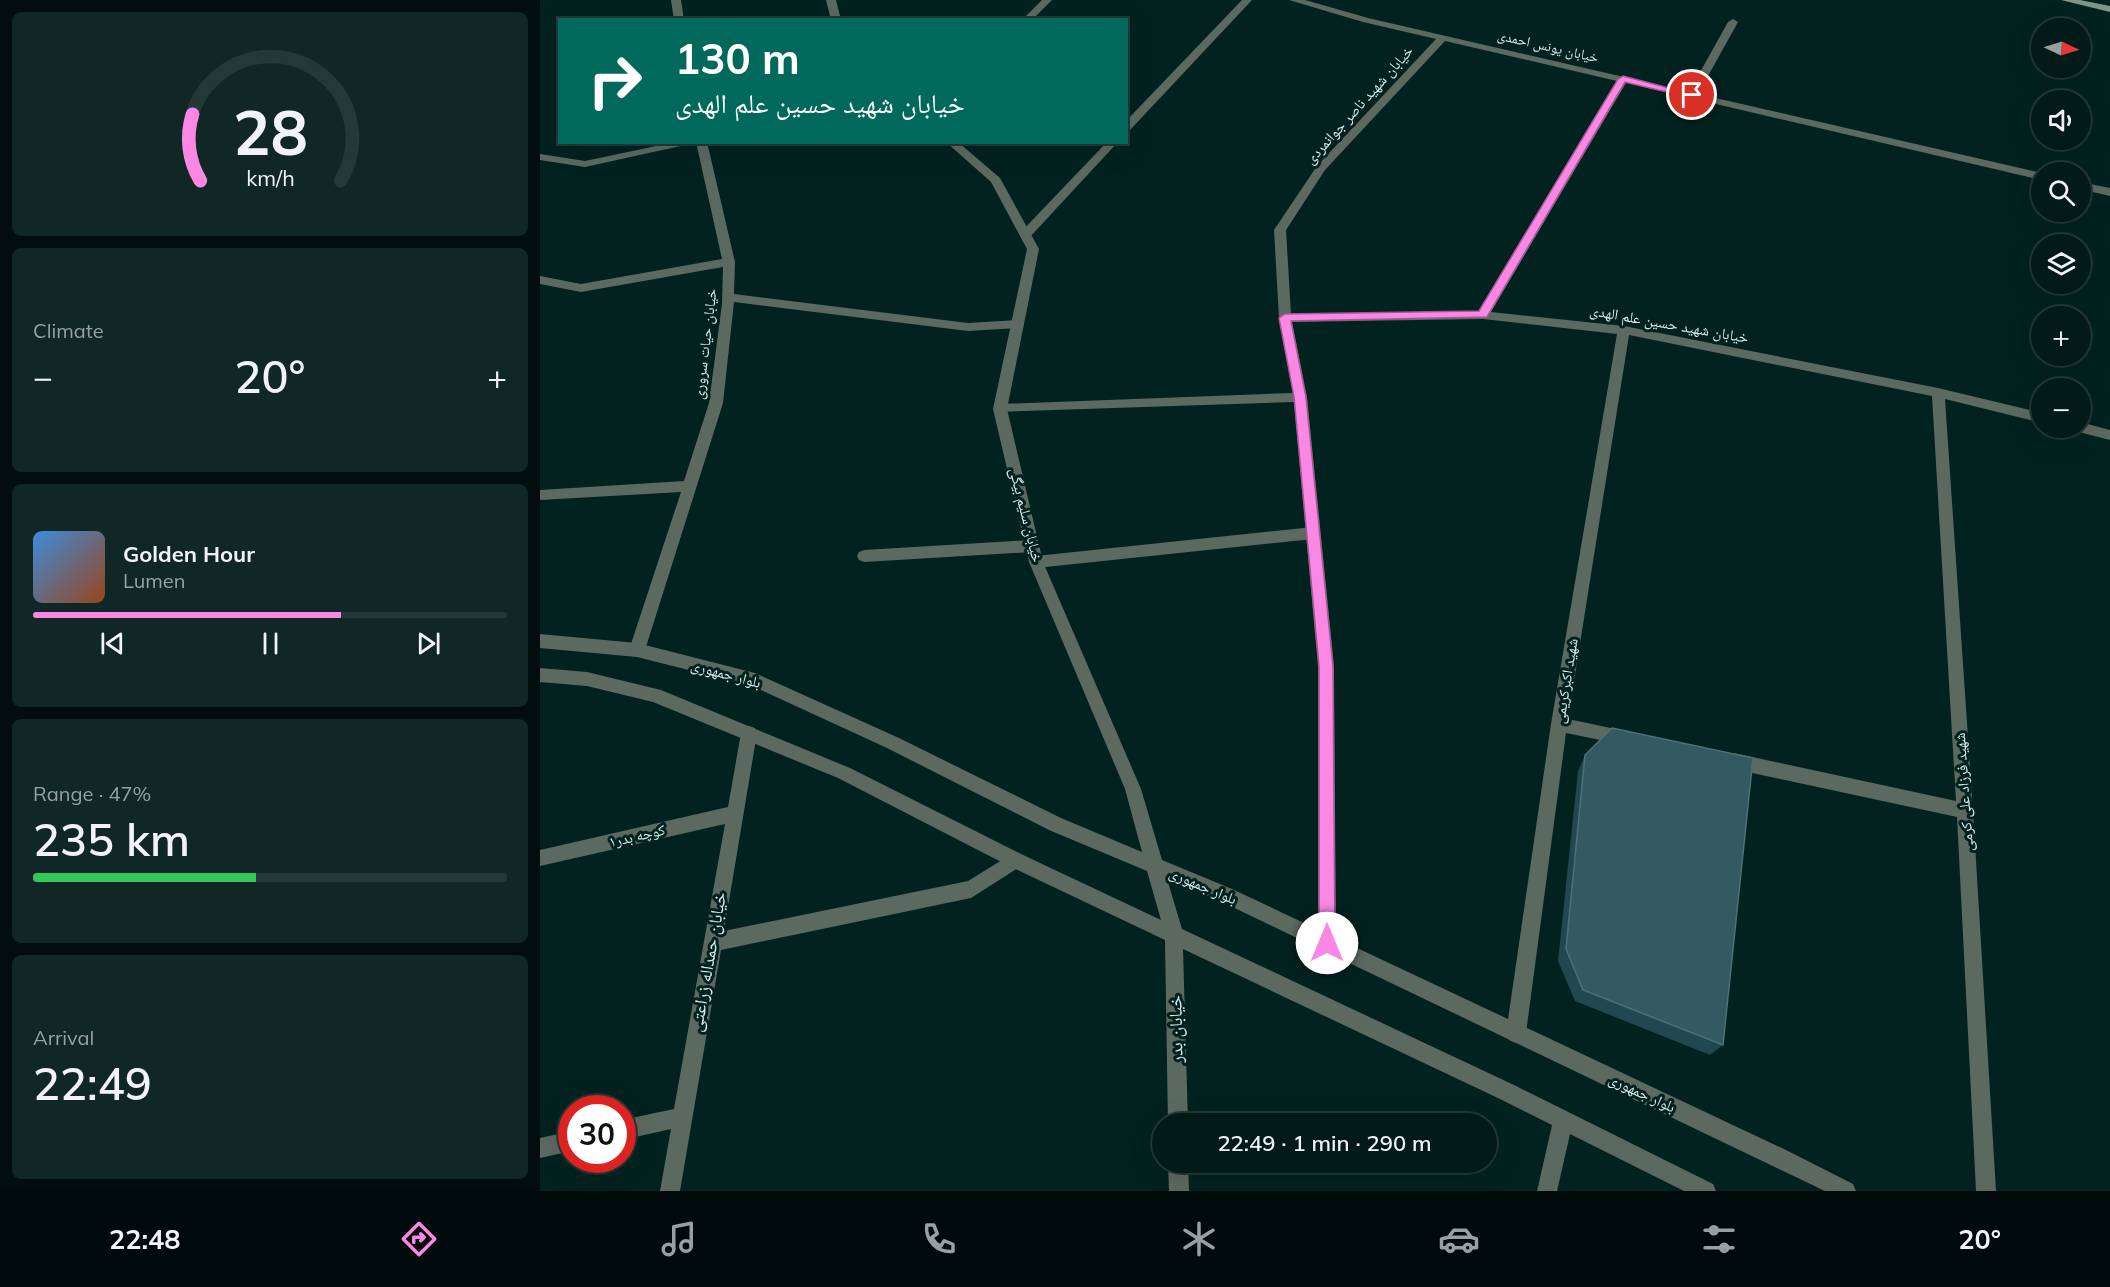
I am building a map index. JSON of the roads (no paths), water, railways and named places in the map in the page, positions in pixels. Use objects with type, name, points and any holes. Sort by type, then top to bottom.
[{"type":"main road","points":[[2066,0],[2110,9]]},
{"type":"street","points":[[676,0],[679,18]]},
{"type":"street","points":[[831,0],[836,18]]},
{"type":"street","points":[[1028,18],[1047,0]]},
{"type":"street","points":[[1128,126],[1247,0]]},
{"type":"street","name":"خیابان یونس احمدی","points":[[1294,0],[2031,174]]},
{"type":"street","points":[[1692,95],[1733,22]]},
{"type":"street","name":"خیابان شهید ناصر جوانمردی","points":[[1327,943],[1326,666],[1300,397],[1285,318],[1280,230],[1322,168],[1443,37]]},
{"type":"street","points":[[1483,315],[1623,79]]},
{"type":"street","points":[[540,157],[585,164],[684,144]]},
{"type":"street","name":"خیابان حیات سروری","points":[[637,650],[716,403],[729,297],[729,261],[701,144]]},
{"type":"street","name":"خیابان سلیم بیگی","points":[[953,144],[996,180],[1033,249],[1000,409],[1036,562],[1133,789],[1174,934]]},
{"type":"street","points":[[1025,235],[1111,144]]},
{"type":"street","points":[[2091,188],[2110,192]]},
{"type":"street","points":[[540,280],[580,288],[729,261]]},
{"type":"street","points":[[729,297],[968,327],[1017,324]]},
{"type":"street","name":"خیابان شهید حسین علم الهدی","points":[[1285,318],[1483,315],[1624,330],[1938,393],[2031,415]]},
{"type":"street","name":"شهید اکبرکریمی","points":[[1516,1033],[1559,724],[1624,330]]},
{"type":"street","name":"شهید فرزاد علی کرمی","points":[[1938,393],[1965,811],[1986,1191]]},
{"type":"street","points":[[1000,409],[1300,397]]},
{"type":"street","points":[[2091,430],[2110,435]]},
{"type":"street","points":[[540,495],[688,486]]},
{"type":"street","points":[[1036,562],[1313,533]]},
{"type":"street","points":[[864,556],[1032,546]]},
{"type":"street","name":"بلوار جمهوری","points":[[540,641],[637,650],[755,680],[893,743],[1055,824],[1226,895],[1779,1157],[1846,1191]]},
{"type":"street","points":[[540,675],[587,679],[656,695],[844,773],[1015,860],[1507,1092],[1706,1191]]},
{"type":"street","points":[[1559,724],[1641,741]]},
{"type":"street","name":"خیابان حمداله زراعتی","points":[[670,1191],[749,733]]},
{"type":"street","points":[[1722,758],[1965,811]]},
{"type":"street","name":"کوچه بدر۱","points":[[540,858],[734,814]]},
{"type":"street","points":[[712,943],[971,889],[1015,860]]},
{"type":"street","name":"خیابان بدر","points":[[1174,934],[1178,1113]]},
{"type":"street","points":[[636,1127],[682,1117]]},
{"type":"street","points":[[1547,1191],[1563,1121]]},
{"type":"street","points":[[540,1148],[558,1144]]},
{"type":"street","points":[[1178,1173],[1179,1191]]}]
